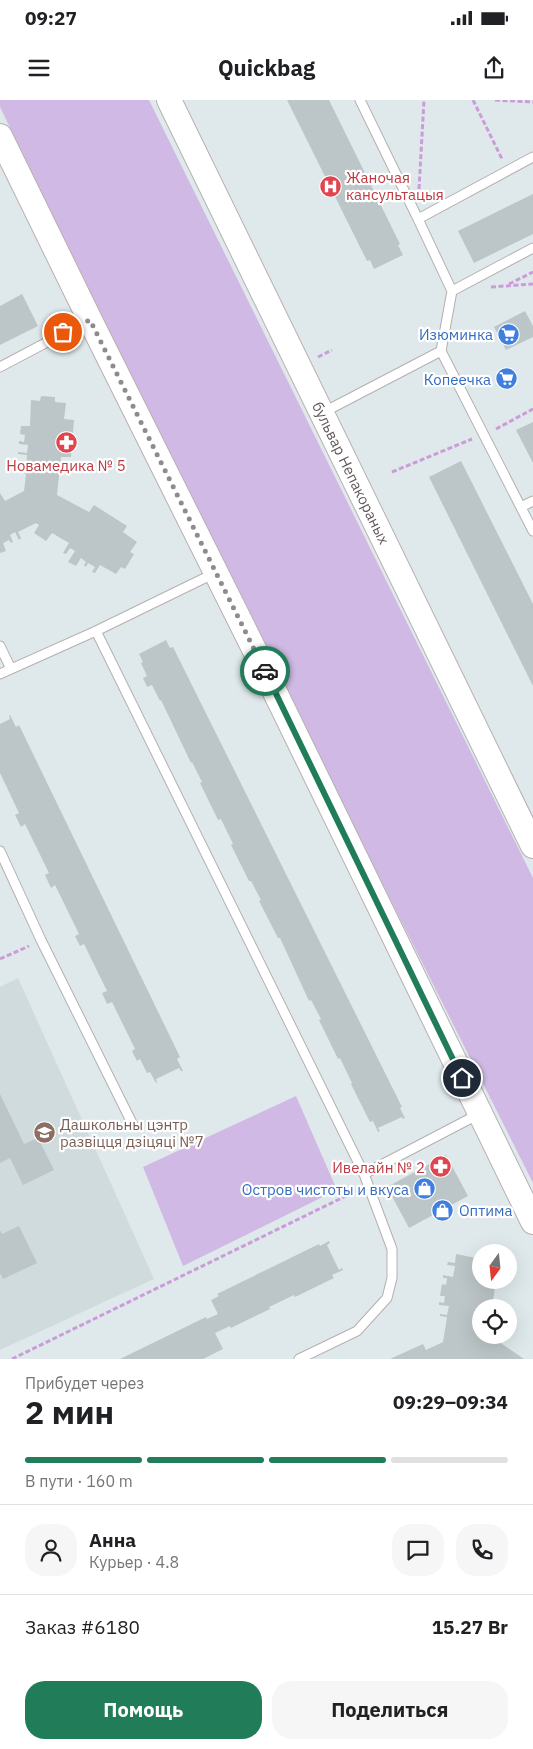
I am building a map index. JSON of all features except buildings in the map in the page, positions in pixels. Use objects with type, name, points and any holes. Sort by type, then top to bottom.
[{"type":"main road","name":"бульвар Непакораных","points":[[169,100],[533,846]]},
{"type":"main road","points":[[0,136],[533,1222]]},
{"type":"lane","points":[[360,100],[452,291],[441,351],[533,531]]},
{"type":"lane","points":[[418,219],[533,157]]},
{"type":"lane","points":[[452,291],[533,248]]},
{"type":"lane","points":[[0,367],[63,332],[90,320]]},
{"type":"lane","points":[[322,413],[441,351]]},
{"type":"lane","points":[[521,507],[533,501]]},
{"type":"lane","points":[[0,674],[96,631],[216,573]]},
{"type":"lane","points":[[96,631],[364,1174],[392,1249],[392,1278],[386,1298],[357,1331],[299,1359]]},
{"type":"lane","points":[[0,646],[11,668]]},
{"type":"lane","points":[[0,851],[41,940],[133,1125]]},
{"type":"lane","points":[[364,1174],[479,1114]]},
{"type":"path","points":[[418,219],[424,100]]},
{"type":"path","points":[[473,100],[508,171]]},
{"type":"path","points":[[494,100],[533,102]]},
{"type":"path","points":[[506,286],[533,272]]},
{"type":"path","points":[[392,472],[484,434],[533,409]]},
{"type":"path","points":[[0,959],[41,940]]},
{"type":"path","points":[[12,1359],[368,1185]]},
{"type":"shaded area","points":[[0,100],[149,100],[533,878],[533,1183],[218,557],[0,107]]},
{"type":"shaded area","name":"Дашкольны цэнтр развіцця дзіцяці №7","points":[[18,978],[154,1279],[0,1350],[0,987]]},
{"type":"shaded area","points":[[296,1096],[337,1190],[183,1266],[143,1167]]},
{"type":"way so far","points":[[63,332],[90,320],[265,671]]},
{"type":"place","name":"Жаночая кансультацыя","points":[[330,186]]},
{"type":"place","name":"Изюминка","points":[[509,334]]},
{"type":"place","name":"Копеечка","points":[[507,379]]},
{"type":"place","name":"Новамедика № 5","points":[[66,442]]},
{"type":"place","name":"Дашкольны цэнтр развіцця дзіцяці №7","points":[[44,1133]]},
{"type":"place","name":"Ивелайн № 2","points":[[441,1167]]},
{"type":"place","name":"Остров чистоты и вкуса","points":[[425,1189]]},
{"type":"place","name":"Оптима","points":[[443,1210]]},
{"type":"route","points":[[265,671],[462,1078]]}]
